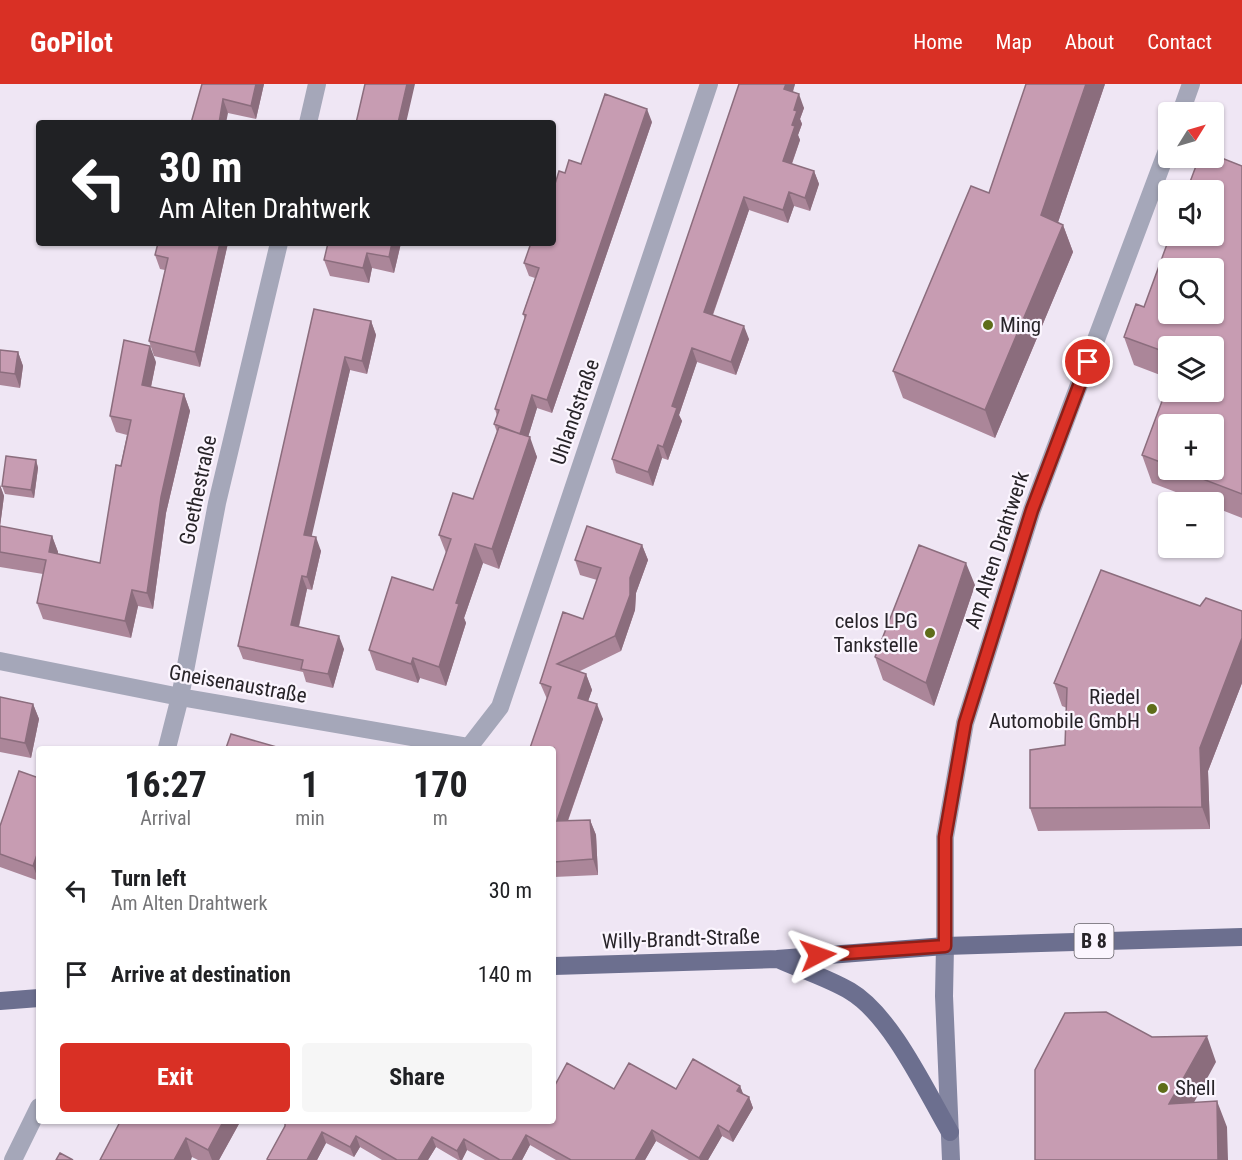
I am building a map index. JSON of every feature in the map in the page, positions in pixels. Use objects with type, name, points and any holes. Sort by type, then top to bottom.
[{"type":"main road","name":"Willy-Brandt-Straße","points":[[556,966],[777,958],[945,946],[1242,937]]},
{"type":"main road","points":[[945,946],[944,996],[951,1160]]},
{"type":"main road","points":[[777,958],[850,991],[874,1010],[912,1067],[950,1132]]},
{"type":"main road","points":[[0,1001],[36,998]]},
{"type":"street","points":[[309,120],[317,84]]},
{"type":"street","name":"Uhlandstraße","points":[[470,746],[500,707],[709,84]]},
{"type":"street","points":[[1185,102],[1191,84]]},
{"type":"street","name":"Am Alten Drahtwerk","points":[[945,946],[945,837],[965,723],[1036,500],[1160,168]]},
{"type":"street","name":"Goethestraße","points":[[168,746],[180,697],[217,503],[278,246]]},
{"type":"street","name":"Gneisenaustraße","points":[[0,661],[180,697],[463,746]]},
{"type":"street","points":[[13,1160],[36,1113]]},
{"type":"building","points":[[202,84],[256,84],[251,106],[223,99],[220,120],[192,120]]},
{"type":"building","points":[[365,84],[407,84],[399,120],[357,120]]},
{"type":"building","points":[[739,84],[786,84],[784,89],[799,94],[792,125],[795,126],[783,161],[814,171],[805,198],[789,192],[783,210],[744,197],[704,312],[744,326],[731,362],[692,348],[672,406],[677,408],[663,447],[658,445],[648,472],[612,459]]},
{"type":"building","points":[[1026,84],[1086,84],[1041,215],[1063,225],[985,410],[893,371],[971,186],[989,193]]},
{"type":"building","points":[[605,94],[647,109],[547,400],[532,395],[520,434],[494,424],[499,410],[495,409],[539,268],[524,263],[530,246],[556,246],[556,181],[559,171],[565,173],[569,160],[581,164]]},
{"type":"building","points":[[1224,159],[1242,166],[1242,494],[1205,480],[1224,480],[1224,414],[1158,414],[1158,461],[1142,455],[1162,402],[1224,402],[1224,336],[1158,336],[1158,349],[1124,337],[1136,304],[1144,307],[1158,269],[1158,324],[1224,324],[1224,258],[1162,258],[1166,246],[1224,246],[1224,180],[1191,180],[1195,168],[1224,168]]},
{"type":"building","points":[[157,246],[219,246],[195,352],[149,341],[168,258],[155,255]]},
{"type":"building","points":[[327,246],[391,246],[389,257],[367,253],[363,268],[324,260]]},
{"type":"building","points":[[314,309],[371,321],[362,361],[345,357],[304,535],[316,537],[307,577],[302,576],[291,625],[339,636],[328,674],[301,669],[303,660],[238,646]]},
{"type":"building","points":[[124,340],[150,346],[142,385],[184,394],[161,497],[147,593],[132,590],[125,621],[37,603],[46,560],[0,552],[0,526],[52,536],[49,552],[100,563],[116,465],[121,466],[131,420],[110,416]]},
{"type":"building","points":[[0,350],[18,352],[15,374],[0,372]]},
{"type":"building","points":[[499,427],[530,437],[492,549],[475,544],[439,667],[413,658],[411,664],[369,650],[392,577],[433,590],[451,539],[439,535],[453,493],[473,499]]},
{"type":"building","points":[[6,456],[36,460],[31,490],[2,486]]},
{"type":"building","points":[[587,526],[642,545],[630,578],[630,595],[615,636],[557,664],[586,674],[578,698],[597,704],[557,821],[590,820],[593,859],[556,862],[556,746],[531,746],[551,687],[540,683],[563,612],[583,619],[601,568],[575,560]]},
{"type":"building","name":"celos LPG Tankstelle","points":[[919,545],[966,563],[926,683],[875,657]]},
{"type":"building","name":"Riedel Automobile GmbH","points":[[1101,570],[1200,606],[1206,598],[1242,611],[1242,638],[1200,748],[1202,807],[1030,808],[1030,750],[1065,745],[1067,688],[1054,683]]},
{"type":"building","points":[[0,697],[33,704],[25,743],[0,738]]},
{"type":"building","points":[[231,734],[273,746],[227,746]]},
{"type":"building","points":[[19,771],[36,777],[36,858],[33,866],[0,854],[0,826]]},
{"type":"building","points":[[1106,1012],[1152,1037],[1207,1036],[1169,1104],[1217,1101],[1218,1160],[1035,1160],[1035,1070],[1065,1013]]},
{"type":"building","points":[[693,1059],[740,1086],[737,1091],[749,1097],[729,1132],[718,1125],[699,1158],[652,1130],[635,1160],[571,1160],[526,1135],[512,1160],[500,1160],[464,1139],[457,1151],[432,1137],[418,1160],[397,1160],[356,1136],[350,1147],[322,1132],[307,1160],[267,1159],[285,1124],[556,1124],[556,1083],[567,1063],[614,1089],[629,1063],[676,1089]]},
{"type":"building","points":[[119,1124],[222,1124],[208,1150],[186,1138],[174,1160],[100,1160]]},
{"type":"building","points":[[60,1153],[73,1160],[56,1160]]},
{"type":"place","name":"Ming","points":[[988,325]]},
{"type":"place","name":"celos LPG Tankstelle","points":[[930,633]]},
{"type":"place","name":"Riedel Automobile GmbH","points":[[1152,709]]},
{"type":"place","name":"Shell","points":[[1163,1088]]},
{"type":"route","points":[[818,955],[945,946],[945,837],[950,797],[965,723],[1032,510],[1088,362]]}]
